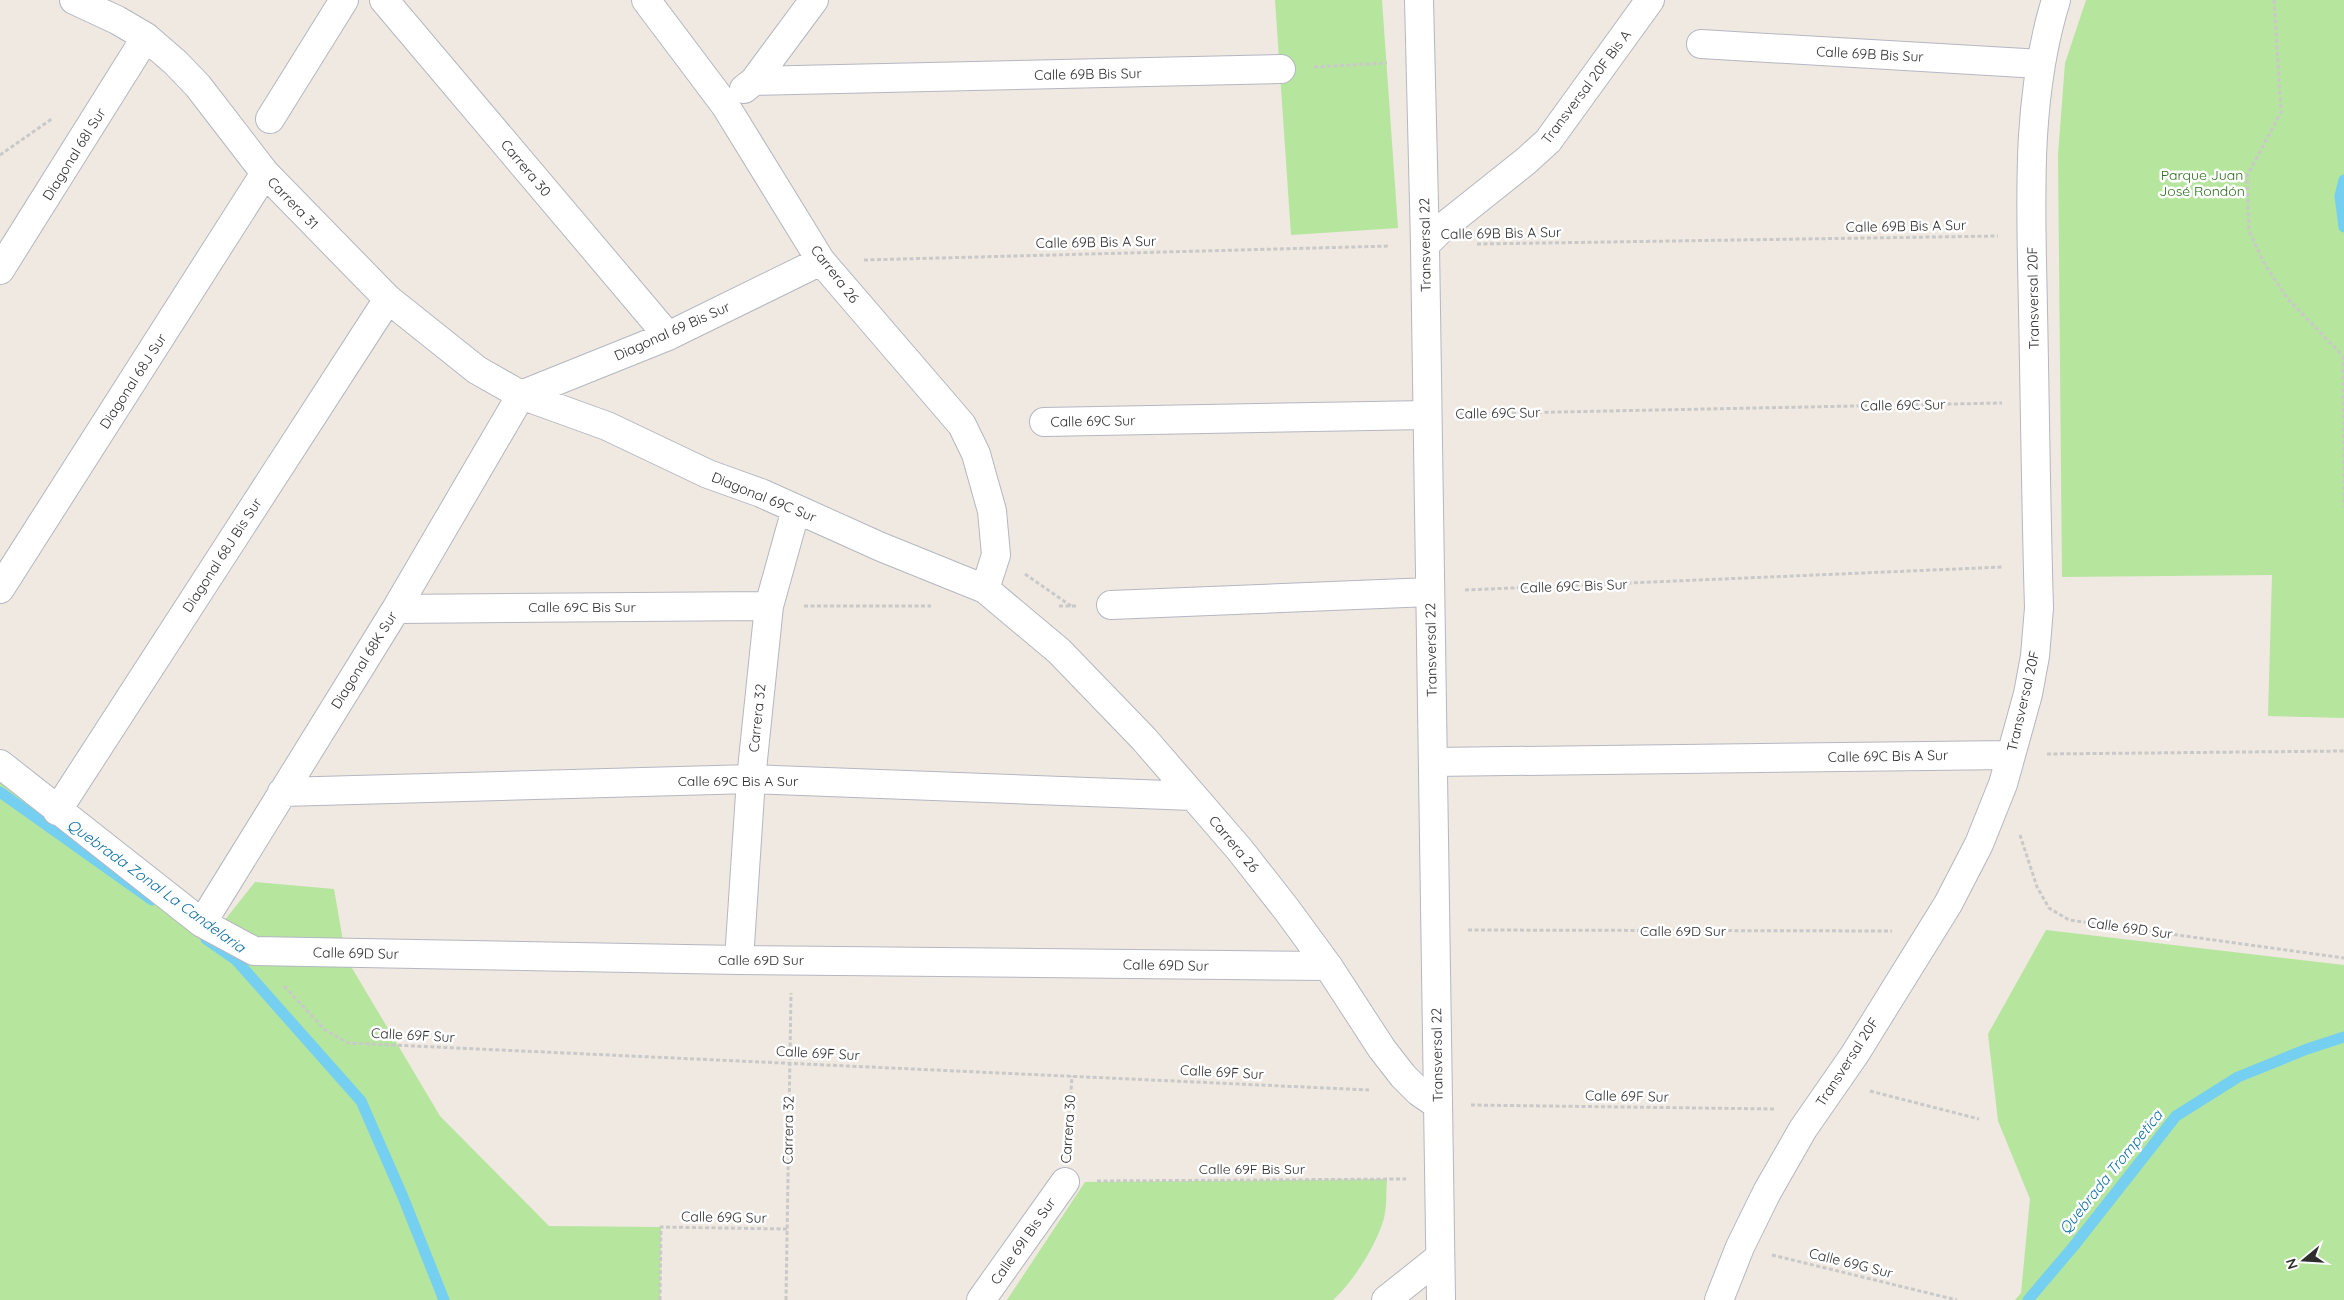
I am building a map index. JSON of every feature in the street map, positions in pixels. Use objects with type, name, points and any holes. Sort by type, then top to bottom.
[{"type":"street","points":[[270,119],[344,0]]},
{"type":"street","name":"Carrera 30","points":[[384,0],[668,336]]},
{"type":"street","name":"Carrera 26","points":[[646,0],[725,105],[821,261],[962,424],[984,476],[992,511],[996,555]]},
{"type":"street","points":[[725,105],[754,81],[814,0]]},
{"type":"street","name":"Transversal 22","points":[[1419,0],[1425,245],[1435,930],[1428,1098],[1439,1179],[1441,1300]]},
{"type":"street","name":"Transversal 20F Bis A","points":[[1425,245],[1442,228],[1526,161],[1548,141],[1650,0]]},
{"type":"street","name":"Transversal 20F","points":[[1719,1300],[1740,1247],[1767,1192],[1816,1110],[1948,904],[1979,844],[2003,784],[2028,694],[2035,656],[2039,608],[2032,235],[2033,114],[2040,64],[2056,0]]},
{"type":"street","name":"Carrera 31","points":[[78,1],[124,10],[146,37],[176,63],[198,86],[265,174],[388,299],[477,370],[521,396]]},
{"type":"street","name":"Diagonal 68I Sur","points":[[0,270],[146,37]]},
{"type":"street","name":"Calle 69B Bis Sur","points":[[1700,44],[2040,64]]},
{"type":"street","name":"Calle 69B Bis Sur","points":[[754,81],[1281,69]]},
{"type":"street","name":"Diagonal 68J Sur","points":[[0,589],[265,174]]},
{"type":"street","name":"Diagonal 69 Bis Sur","points":[[521,396],[668,336],[821,261]]},
{"type":"street","name":"Diagonal 68J Bis Sur","points":[[57,811],[388,299]]},
{"type":"street","name":"Diagonal 69C Sur","points":[[521,396],[607,426],[708,474],[761,492],[881,548],[994,597]]},
{"type":"street","name":"Diagonal 68K Sur","points":[[202,922],[396,609],[521,396]]},
{"type":"street","name":"Calle 69C Sur","points":[[1044,422],[1427,415]]},
{"type":"street","name":"Carrera 32","points":[[739,960],[751,779],[769,606],[796,509]]},
{"type":"street","points":[[994,597],[996,555]]},
{"type":"street","points":[[1111,605],[1430,592]]},
{"type":"street","name":"Carrera 26","points":[[994,597],[1059,651],[1099,690],[1194,796],[1240,850],[1328,966],[1382,1049],[1403,1076],[1428,1098]]},
{"type":"street","name":"Calle 69C Bis Sur","points":[[396,609],[769,606]]},
{"type":"street","name":"Calle 69C Bis A Sur","points":[[1433,762],[2011,755]]},
{"type":"street","name":"Calle 69D Sur","points":[[0,764],[57,811],[202,922],[254,952],[739,960],[1328,966]]},
{"type":"street","name":"Calle 69C Bis A Sur","points":[[282,792],[751,779],[1194,796]]},
{"type":"street","name":"Calle 69I Bis Sur","points":[[981,1300],[1065,1182]]},
{"type":"street","points":[[1386,1300],[1440,1257]]},
{"type":"path","points":[[2274,0],[2281,112],[2247,176],[2250,232],[2264,263],[2287,298],[2343,356],[2344,507]]},
{"type":"path","points":[[1281,69],[1421,60]]},
{"type":"path","name":"Calle 69B Bis A Sur","points":[[821,261],[1425,245],[2032,235]]},
{"type":"path","name":"Calle 69C Sur","points":[[1427,415],[2035,402]]},
{"type":"path","points":[[996,555],[1072,606]]},
{"type":"path","name":"Calle 69C Bis Sur","points":[[1430,592],[2038,565]]},
{"type":"path","points":[[2011,755],[2344,751]]},
{"type":"path","name":"Calle 69D Sur","points":[[2003,784],[2037,887],[2049,908],[2069,920],[2344,958]]},
{"type":"path","name":"Calle 69D Sur","points":[[1435,930],[1931,931]]},
{"type":"path","name":"Calle 69F Sur","points":[[254,952],[325,1030],[348,1043],[1072,1076],[1428,1098],[1816,1110]]},
{"type":"path","name":"Carrera 32","points":[[786,1300],[791,960]]},
{"type":"path","name":"Carrera 30","points":[[1065,1182],[1072,1076]]},
{"type":"path","points":[[1835,1082],[1979,1120]]},
{"type":"path","name":"Calle 69F Bis Sur","points":[[1065,1182],[1439,1179]]},
{"type":"path","name":"Calle 69G Sur","points":[[660,1300],[661,1227],[787,1229]]},
{"type":"path","name":"Calle 69G Sur","points":[[1740,1247],[1957,1300]]},
{"type":"green space","points":[[1275,0],[1382,0],[1398,228],[1291,235]]},
{"type":"green space","name":"Parque Juan José Rondón","points":[[2086,0],[2344,0],[2344,718],[2268,716],[2272,575],[2062,577],[2058,155],[2065,63]]},
{"type":"green space","points":[[0,774],[216,931],[255,882],[334,889],[346,958],[440,1116],[549,1226],[661,1227],[660,1300],[0,1300]]},
{"type":"green space","points":[[2046,930],[2344,965],[2344,1300],[2015,1300],[2021,1293],[2030,1199],[1998,1121],[1988,1034]]},
{"type":"green space","points":[[1387,1179],[1385,1213],[1381,1228],[1370,1251],[1356,1273],[1333,1300],[1007,1300],[1085,1182]]},
{"type":"waterway","name":"Quebrada Trompetica","points":[[2344,180],[2340,196],[2344,227]]},
{"type":"waterway","name":"Quebrada Zonal La Candelaria","points":[[0,792],[152,900]]},
{"type":"waterway","name":"Quebrada Zonal La Candelaria","points":[[206,939],[236,960],[361,1101],[403,1197],[444,1300]]},
{"type":"waterway","name":"Quebrada Trompetica","points":[[2028,1300],[2073,1247],[2176,1116],[2238,1077],[2307,1049],[2344,1037]]}]
